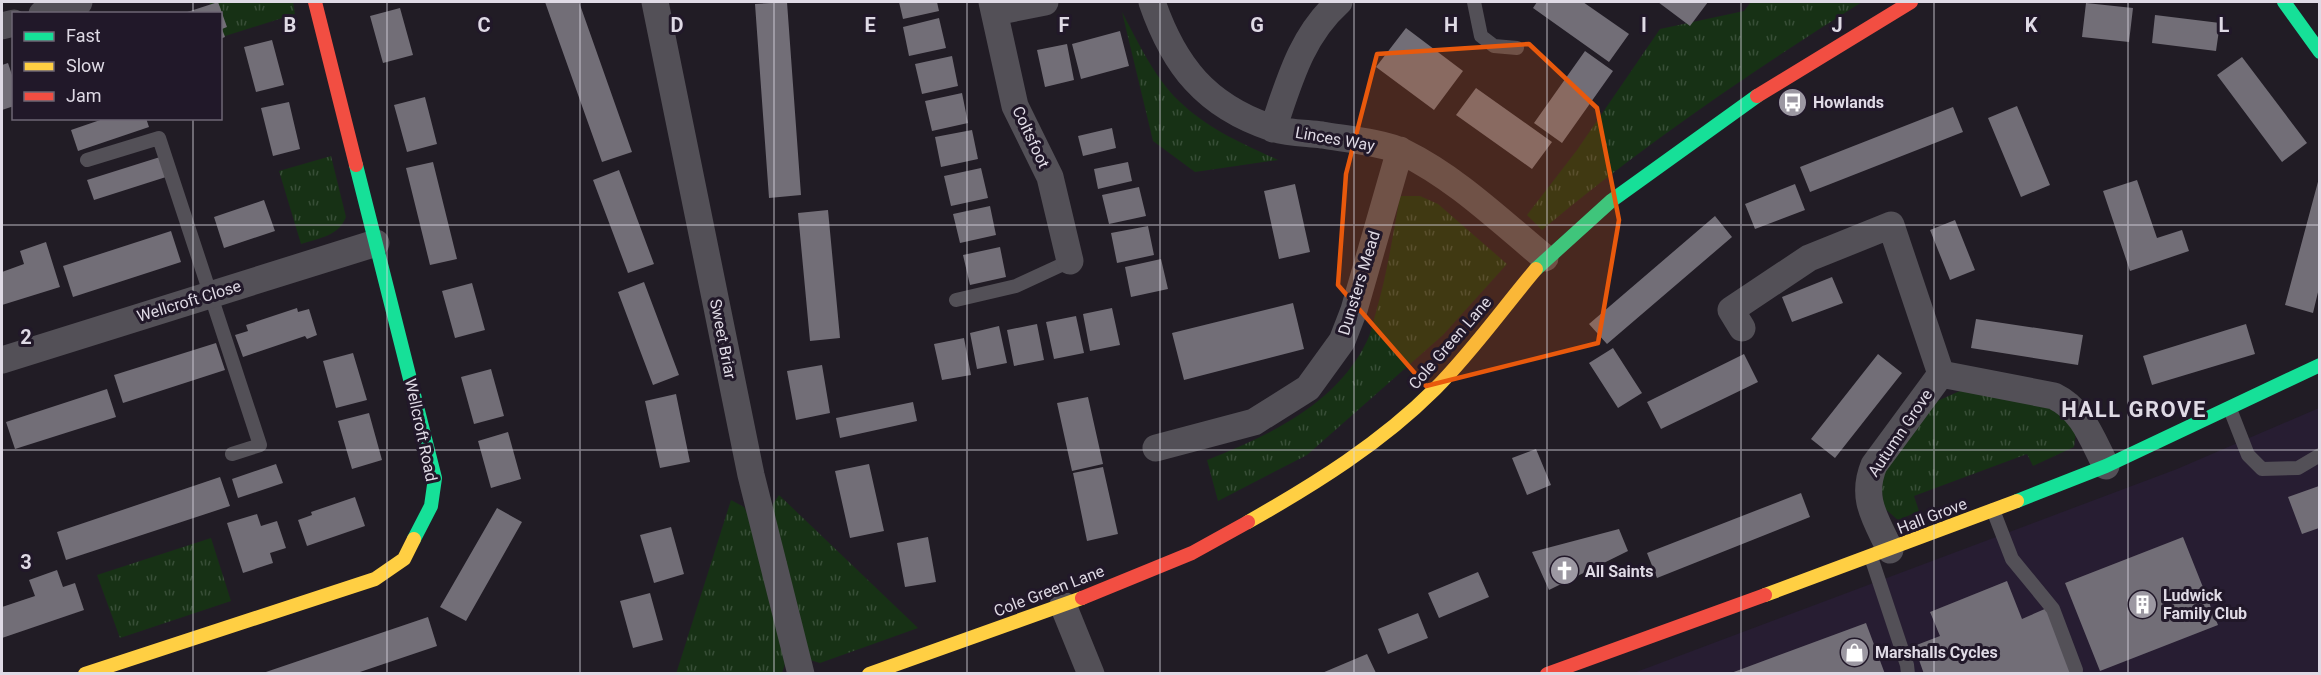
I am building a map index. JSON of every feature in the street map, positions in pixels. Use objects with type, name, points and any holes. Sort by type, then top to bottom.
[{"type":"street","points":[[48,12],[79,2]]},
{"type":"street","name":"Wellcroft Road","points":[[86,674],[375,579],[404,559],[431,506],[435,478],[315,2]]},
{"type":"street","name":"Sweet Briar","points":[[655,2],[751,475],[801,674]]},
{"type":"street","name":"Coltsfoot","points":[[1045,2],[994,7],[1015,106],[1050,177],[1070,261]]},
{"type":"street","name":"Linces Way","points":[[1152,2],[1162,30],[1183,67],[1218,102],[1273,129],[1340,138],[1400,150],[1443,174],[1545,258]]},
{"type":"street","points":[[1273,129],[1296,60],[1321,18],[1339,2]]},
{"type":"street","name":"Cole Green Lane","points":[[869,674],[1063,605],[1192,553],[1306,489],[1385,434],[1436,388],[1545,258],[1611,201],[1749,101],[1911,2]]},
{"type":"street","points":[[2284,2],[2319,52]]},
{"type":"street","name":"Dunsters Mead","points":[[1156,448],[1254,422],[1308,388],[1342,341],[1354,310],[1400,150]]},
{"type":"street","points":[[1742,328],[1731,310],[1809,258],[1891,225],[1941,374]]},
{"type":"street","name":"Wellcroft Close","points":[[2,360],[376,243]]},
{"type":"street","name":"Hall Grove","points":[[1547,674],[1593,666],[2106,466],[2317,372]]},
{"type":"street","name":"Autumn Grove","points":[[1881,554],[1868,499],[1867,482],[1874,465],[1941,374],[2054,396],[2070,404],[2081,417],[2106,466]]},
{"type":"street","points":[[1063,605],[1091,674]]},
{"type":"lane","points":[[1474,2],[1481,36],[1494,46],[1517,48]]},
{"type":"lane","points":[[87,160],[159,138],[260,445],[232,454]]},
{"type":"lane","points":[[956,300],[1016,286],[1070,261]]},
{"type":"lane","points":[[2230,409],[2248,455],[2262,469],[2298,468],[2319,455]]},
{"type":"lane","points":[[1993,510],[2012,559],[2053,609],[2076,670]]},
{"type":"lane","points":[[1881,554],[1908,674]]},
{"type":"highlighted area","points":[[1529,44],[1597,108],[1619,220],[1598,343],[1426,386],[1338,285],[1346,174],[1377,54]]},
{"type":"shaded area","points":[[2319,408],[2320,671],[2315,673],[1631,674],[2177,469]]},
{"type":"green space","points":[[209,2],[293,2],[295,14],[222,37],[222,12],[214,12]]},
{"type":"green space","points":[[1751,2],[1862,2],[1698,110],[1619,168],[1542,230],[1527,215],[1577,150],[1660,29],[1744,11]]},
{"type":"green space","points":[[1122,12],[1154,70],[1179,101],[1214,128],[1278,160],[1195,172],[1153,141]]},
{"type":"green space","points":[[331,156],[346,217],[339,228],[333,232],[301,244],[279,171]]},
{"type":"green space","points":[[1400,196],[1420,196],[1438,204],[1507,264],[1443,335],[1307,455],[1218,501],[1207,460],[1276,429],[1298,416],[1337,384],[1353,365],[1372,328],[1390,254]]},
{"type":"green space","points":[[1962,390],[2056,409],[2076,432],[2074,447],[2033,466],[2027,454],[1914,496],[1919,511],[1898,520],[1883,507],[1881,474],[1933,403]]},
{"type":"green space","points":[[779,495],[918,628],[820,663],[810,660],[772,515],[773,504]]},
{"type":"green space","points":[[731,500],[744,507],[750,519],[786,661],[782,673],[676,674]]},
{"type":"green space","points":[[211,538],[231,601],[120,638],[97,575]]},
{"type":"building","points":[[218,2],[222,12],[187,12]]},
{"type":"building","points":[[545,2],[579,2],[632,152],[602,162]]},
{"type":"building","points":[[787,2],[801,195],[769,198],[755,4]]},
{"type":"building","points":[[899,2],[937,2],[939,11],[903,19]]},
{"type":"building","points":[[1537,2],[1583,2],[1629,34],[1609,62],[1533,8]]},
{"type":"building","points":[[1658,2],[1708,2],[1690,26]]},
{"type":"building","points":[[2086,3],[2133,8],[2129,42],[2082,37]]},
{"type":"building","points":[[400,8],[413,55],[383,63],[370,16]]},
{"type":"building","points":[[222,13],[227,27],[222,29]]},
{"type":"building","points":[[2155,15],[2220,23],[2216,51],[2152,43]]},
{"type":"building","points":[[939,18],[946,48],[909,56],[903,27]]},
{"type":"building","points":[[1406,28],[1463,71],[1434,110],[1376,67]]},
{"type":"building","points":[[1120,31],[1129,66],[1081,79],[1072,44]]},
{"type":"building","points":[[272,40],[284,85],[256,92],[244,47]]},
{"type":"building","points":[[1067,44],[1074,80],[1045,87],[1037,50]]},
{"type":"building","points":[[1585,51],[1613,71],[1562,143],[1534,123]]},
{"type":"building","points":[[952,56],[958,86],[922,94],[915,64]]},
{"type":"building","points":[[2242,57],[2307,143],[2282,162],[2217,75]]},
{"type":"building","points":[[8,63],[12,75],[12,107],[2,110],[2,65]]},
{"type":"building","points":[[1476,88],[1552,142],[1532,169],[1456,115]]},
{"type":"building","points":[[962,93],[968,123],[932,131],[925,101]]},
{"type":"building","points":[[425,97],[437,144],[407,152],[394,105]]},
{"type":"building","points":[[289,102],[300,149],[273,156],[261,108]]},
{"type":"building","points":[[2017,106],[2050,185],[2021,197],[1988,118]]},
{"type":"building","points":[[1953,107],[1963,132],[1810,192],[1800,167]]},
{"type":"building","points":[[100,120],[147,120],[149,127],[78,151],[71,130]]},
{"type":"building","points":[[1112,128],[1116,148],[1083,156],[1078,136]]},
{"type":"building","points":[[972,130],[978,159],[941,167],[935,137]]},
{"type":"building","points":[[160,157],[166,177],[94,200],[87,180]]},
{"type":"building","points":[[433,162],[457,259],[430,265],[406,168]]},
{"type":"building","points":[[1128,162],[1132,181],[1098,189],[1094,169]]},
{"type":"building","points":[[981,168],[988,198],[951,206],[944,176]]},
{"type":"building","points":[[619,170],[654,264],[628,273],[593,180]]},
{"type":"building","points":[[2319,178],[2319,288],[2313,313],[2285,305]]},
{"type":"building","points":[[2137,180],[2157,238],[2182,230],[2189,251],[2130,271],[2103,191]]},
{"type":"building","points":[[1295,184],[1310,252],[1279,259],[1264,191]]},
{"type":"building","points":[[1795,184],[1805,210],[1755,229],[1745,204]]},
{"type":"building","points":[[1139,187],[1146,216],[1109,224],[1102,195]]},
{"type":"building","points":[[264,200],[275,231],[224,248],[214,217]]},
{"type":"building","points":[[990,206],[996,235],[960,243],[953,214]]},
{"type":"building","points":[[828,210],[840,338],[810,341],[798,213]]},
{"type":"building","points":[[1715,216],[1732,237],[1607,344],[1589,324]]},
{"type":"building","points":[[1955,220],[1975,270],[1950,280],[1930,230]]},
{"type":"building","points":[[1148,226],[1154,255],[1117,263],[1111,233]]},
{"type":"building","points":[[171,231],[181,262],[73,297],[63,266]]},
{"type":"building","points":[[46,242],[60,287],[2,305],[2,272],[24,264],[20,251]]},
{"type":"building","points":[[1000,247],[1006,277],[970,285],[963,255]]},
{"type":"building","points":[[1161,259],[1168,289],[1131,297],[1125,267]]},
{"type":"building","points":[[1832,277],[1843,303],[1792,322],[1782,297]]},
{"type":"building","points":[[644,282],[679,375],[653,385],[618,292]]},
{"type":"building","points":[[472,283],[485,330],[455,338],[442,291]]},
{"type":"building","points":[[1293,303],[1304,349],[1184,380],[1172,333]]},
{"type":"building","points":[[297,308],[298,312],[309,309],[317,335],[307,339],[305,336],[243,357],[235,335],[248,331],[246,325]]},
{"type":"building","points":[[1112,308],[1120,345],[1090,351],[1083,314]]},
{"type":"building","points":[[1076,316],[1084,353],[1054,359],[1046,322]]},
{"type":"building","points":[[1976,319],[2083,335],[2078,365],[1971,348]]},
{"type":"building","points":[[1037,324],[1044,360],[1014,366],[1007,330]]},
{"type":"building","points":[[2246,324],[2255,354],[2152,385],[2143,356]]},
{"type":"building","points":[[999,326],[1007,363],[977,369],[970,333]]},
{"type":"building","points":[[964,338],[971,375],[942,380],[934,344]]},
{"type":"building","points":[[216,343],[225,370],[123,403],[114,375]]},
{"type":"building","points":[[1613,348],[1642,393],[1618,408],[1589,363]]},
{"type":"building","points":[[353,353],[367,400],[336,408],[323,361]]},
{"type":"building","points":[[1744,354],[1758,382],[1661,429],[1647,402]]},
{"type":"building","points":[[1878,354],[1902,373],[1835,458],[1811,439]]},
{"type":"building","points":[[822,365],[830,413],[796,420],[787,371]]},
{"type":"building","points":[[491,369],[504,416],[474,424],[461,377]]},
{"type":"building","points":[[107,389],[116,417],[15,449],[6,422]]},
{"type":"building","points":[[676,394],[690,462],[660,468],[645,401]]},
{"type":"building","points":[[1088,397],[1103,464],[1072,471],[1057,403]]},
{"type":"building","points":[[913,402],[917,421],[840,438],[836,418]]},
{"type":"building","points":[[369,413],[382,460],[352,469],[338,421]]},
{"type":"building","points":[[508,432],[521,479],[491,488],[478,441]]},
{"type":"building","points":[[1536,449],[1551,485],[1527,495],[1512,458]]},
{"type":"building","points":[[276,464],[283,483],[238,498],[232,479]]},
{"type":"building","points":[[869,464],[884,531],[850,538],[835,471]]},
{"type":"building","points":[[1103,467],[1118,534],[1087,541],[1073,473]]},
{"type":"building","points":[[220,477],[230,506],[66,560],[57,532]]},
{"type":"building","points":[[2319,486],[2319,528],[2302,534],[2288,497]]},
{"type":"building","points":[[1801,493],[1810,517],[1657,578],[1647,553]]},
{"type":"building","points":[[355,497],[365,526],[307,546],[298,520],[312,515],[311,512]]},
{"type":"building","points":[[497,508],[522,522],[466,621],[440,607]]},
{"type":"building","points":[[257,514],[261,526],[277,521],[286,548],[270,553],[273,563],[243,573],[227,523]]},
{"type":"building","points":[[671,527],[684,574],[654,583],[640,535]]},
{"type":"building","name":"All Saints","points":[[1619,529],[1628,551],[1549,590],[1532,552]]},
{"type":"building","points":[[928,537],[936,582],[905,587],[897,543]]},
{"type":"building","name":"Ludwick Family Club","points":[[2183,537],[2218,625],[2100,671],[2065,583]]},
{"type":"building","points":[[57,570],[63,587],[75,583],[84,610],[2,638],[2,607],[35,596],[29,580]]},
{"type":"building","points":[[1478,572],[1489,597],[1439,618],[1428,593]]},
{"type":"building","points":[[2007,581],[2022,619],[2047,608],[2073,674],[1924,674],[1914,646],[1940,636],[1930,612]]},
{"type":"building","points":[[650,593],[663,640],[633,648],[620,601]]},
{"type":"building","points":[[1418,613],[1428,638],[1388,654],[1378,629]]},
{"type":"building","points":[[428,617],[437,646],[354,674],[260,674]]},
{"type":"building","points":[[1866,623],[1885,674],[1731,674],[1731,673]]},
{"type":"building","points":[[1367,654],[1376,673],[1322,673]]},
{"type":"traffic: fast","points":[[2284,2],[2320,52]]},
{"type":"traffic: fast","points":[[1536,269],[1611,201],[1757,96]]},
{"type":"traffic: fast","points":[[356,165],[435,478],[431,506],[414,539]]},
{"type":"traffic: fast","points":[[2017,501],[2106,466],[2320,365]]},
{"type":"traffic: slow","points":[[1248,522],[1346,462],[1414,409],[1462,360],[1536,269]]},
{"type":"traffic: slow","points":[[1765,595],[2017,501]]},
{"type":"traffic: slow","points":[[85,674],[375,579],[404,559],[414,539]]},
{"type":"traffic: slow","points":[[869,674],[1082,598]]},
{"type":"traffic: jam","points":[[315,2],[356,165]]},
{"type":"traffic: jam","points":[[1757,96],[1911,2]]},
{"type":"traffic: jam","points":[[1082,598],[1192,553],[1248,522]]},
{"type":"traffic: jam","points":[[1547,674],[1765,595]]},
{"type":"place","name":"Howlands","points":[[1792,102]]},
{"type":"place","name":"All Saints","points":[[1564,571]]},
{"type":"place","name":"Ludwick Family Club","points":[[2142,604]]},
{"type":"place","name":"Marshalls Cycles","points":[[1854,652]]},
{"type":"district","name":"HALL GROVE","points":[[2134,409]]}]
